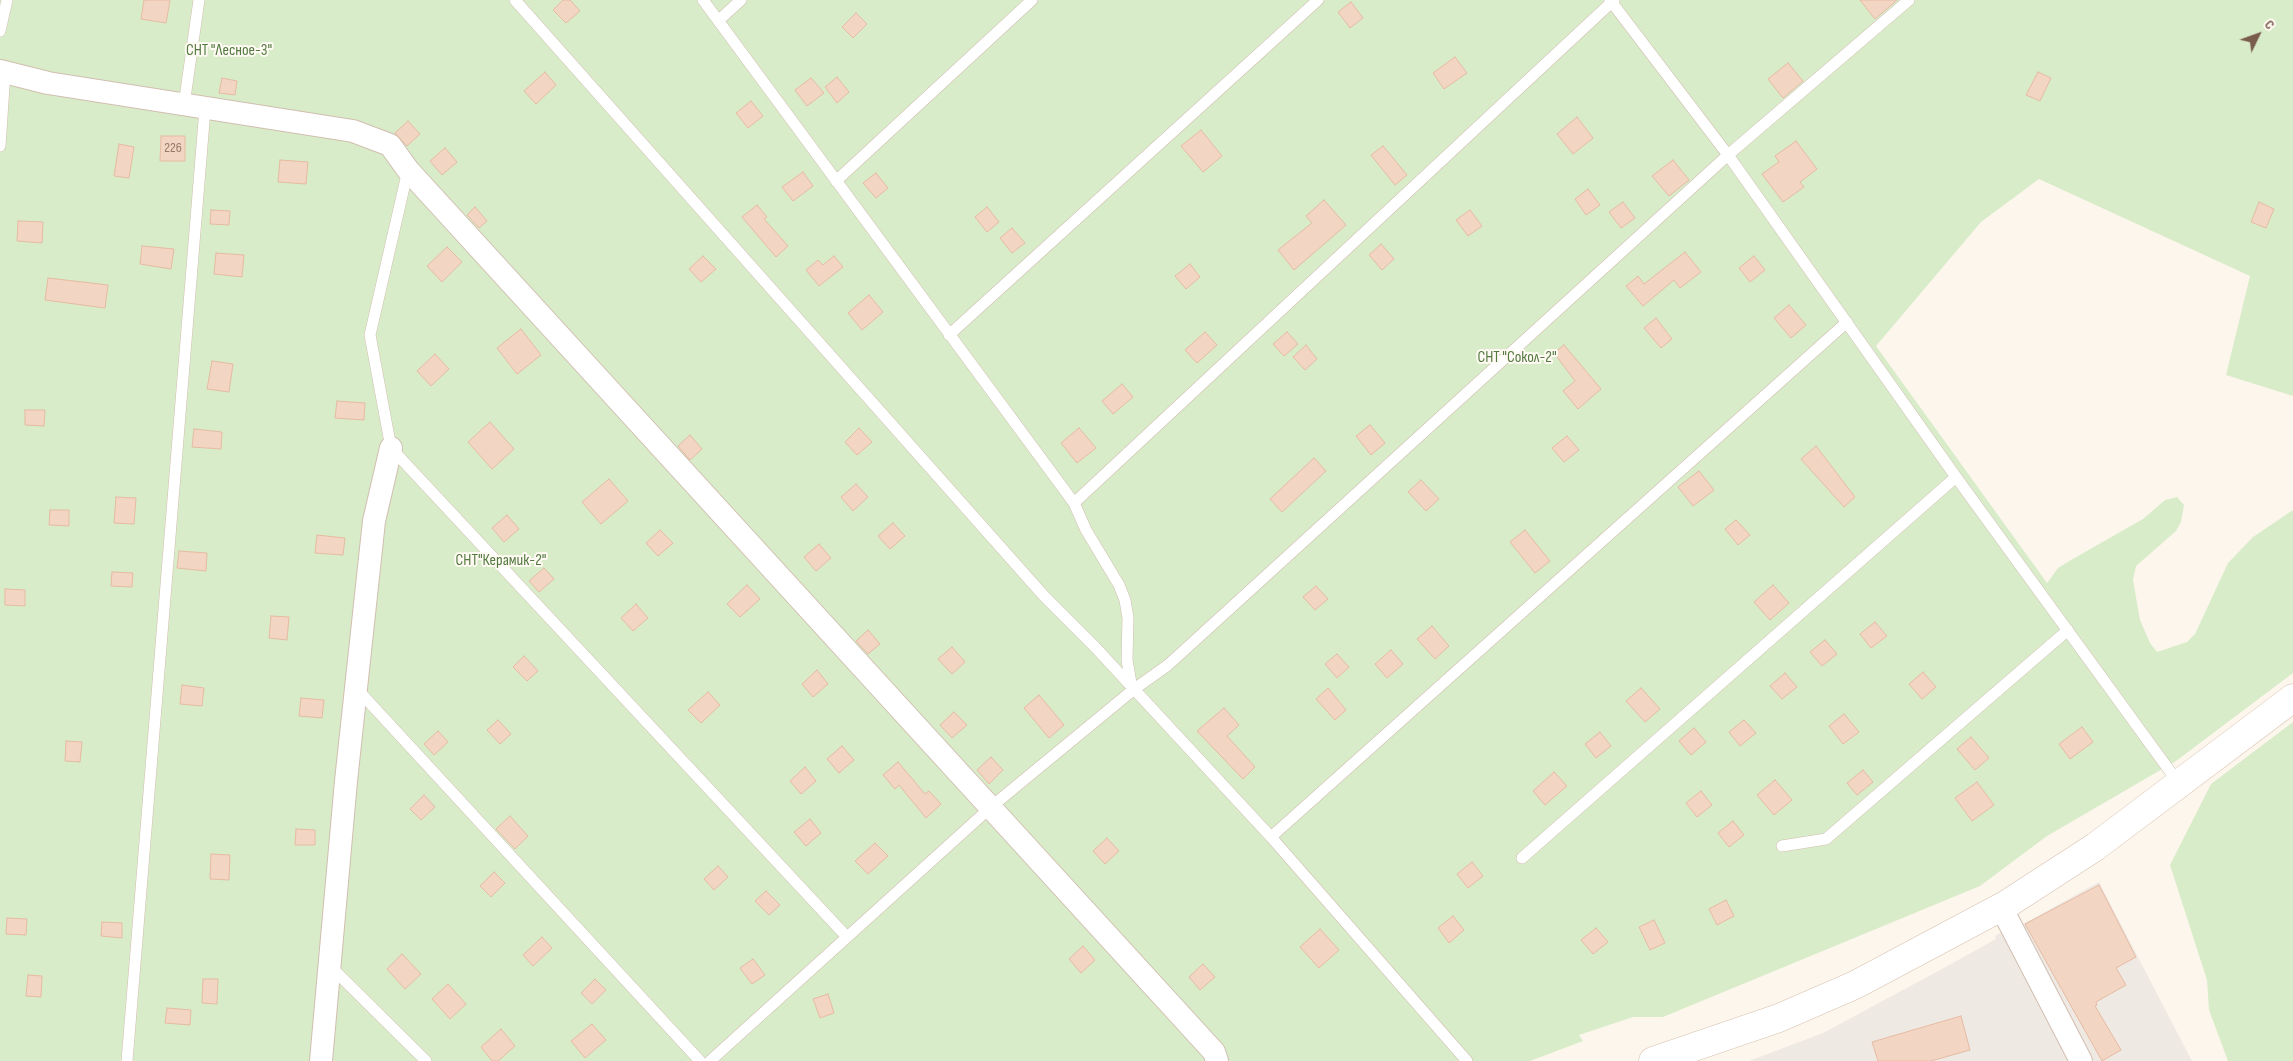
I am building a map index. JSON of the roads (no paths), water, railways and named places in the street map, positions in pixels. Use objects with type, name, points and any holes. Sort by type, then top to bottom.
[{"type":"street","points":[[3,71],[48,83],[352,131],[390,146],[408,170],[1214,1052],[1217,1061]]},
{"type":"street","points":[[321,1061],[356,688],[374,521],[391,448]]},
{"type":"street","points":[[1653,1061],[1779,1018],[1855,985],[2001,907],[2095,847],[2180,785],[2293,698]]},
{"type":"street","points":[[2001,907],[2081,1061]]},
{"type":"lane","points":[[0,31],[7,0]]},
{"type":"lane","points":[[127,1061],[195,107],[198,0]]},
{"type":"lane","points":[[515,0],[1037,588],[1095,647],[1271,837],[1467,1061]]},
{"type":"lane","points":[[703,0],[1074,503],[1086,530],[1119,585],[1125,600],[1128,618],[1127,660],[1133,690]]},
{"type":"lane","points":[[719,20],[741,0]]},
{"type":"lane","points":[[836,180],[1032,0]]},
{"type":"lane","points":[[949,335],[1318,0]]},
{"type":"lane","points":[[710,1061],[991,807],[1133,690],[1175,658],[1728,155],[1909,0]]},
{"type":"lane","points":[[1074,503],[1612,1],[1728,155],[1956,477],[2180,785]]},
{"type":"lane","points":[[0,146],[3,71]]},
{"type":"lane","points":[[408,170],[370,335],[391,448],[846,937]]},
{"type":"lane","points":[[1271,837],[1847,322]]},
{"type":"lane","points":[[1522,858],[1956,477]]},
{"type":"lane","points":[[1782,846],[1826,839],[2068,630]]},
{"type":"lane","points":[[356,688],[700,1061]]},
{"type":"lane","points":[[330,966],[426,1061]]},
{"type":"park label","name":"СНТ \"Лесное-3\"","points":[[229,51]]},
{"type":"park label","name":"СНТ \"Сокол-2\"","points":[[1517,358]]},
{"type":"park label","name":"СНТ\"Керамик-2\"","points":[[501,561]]}]
